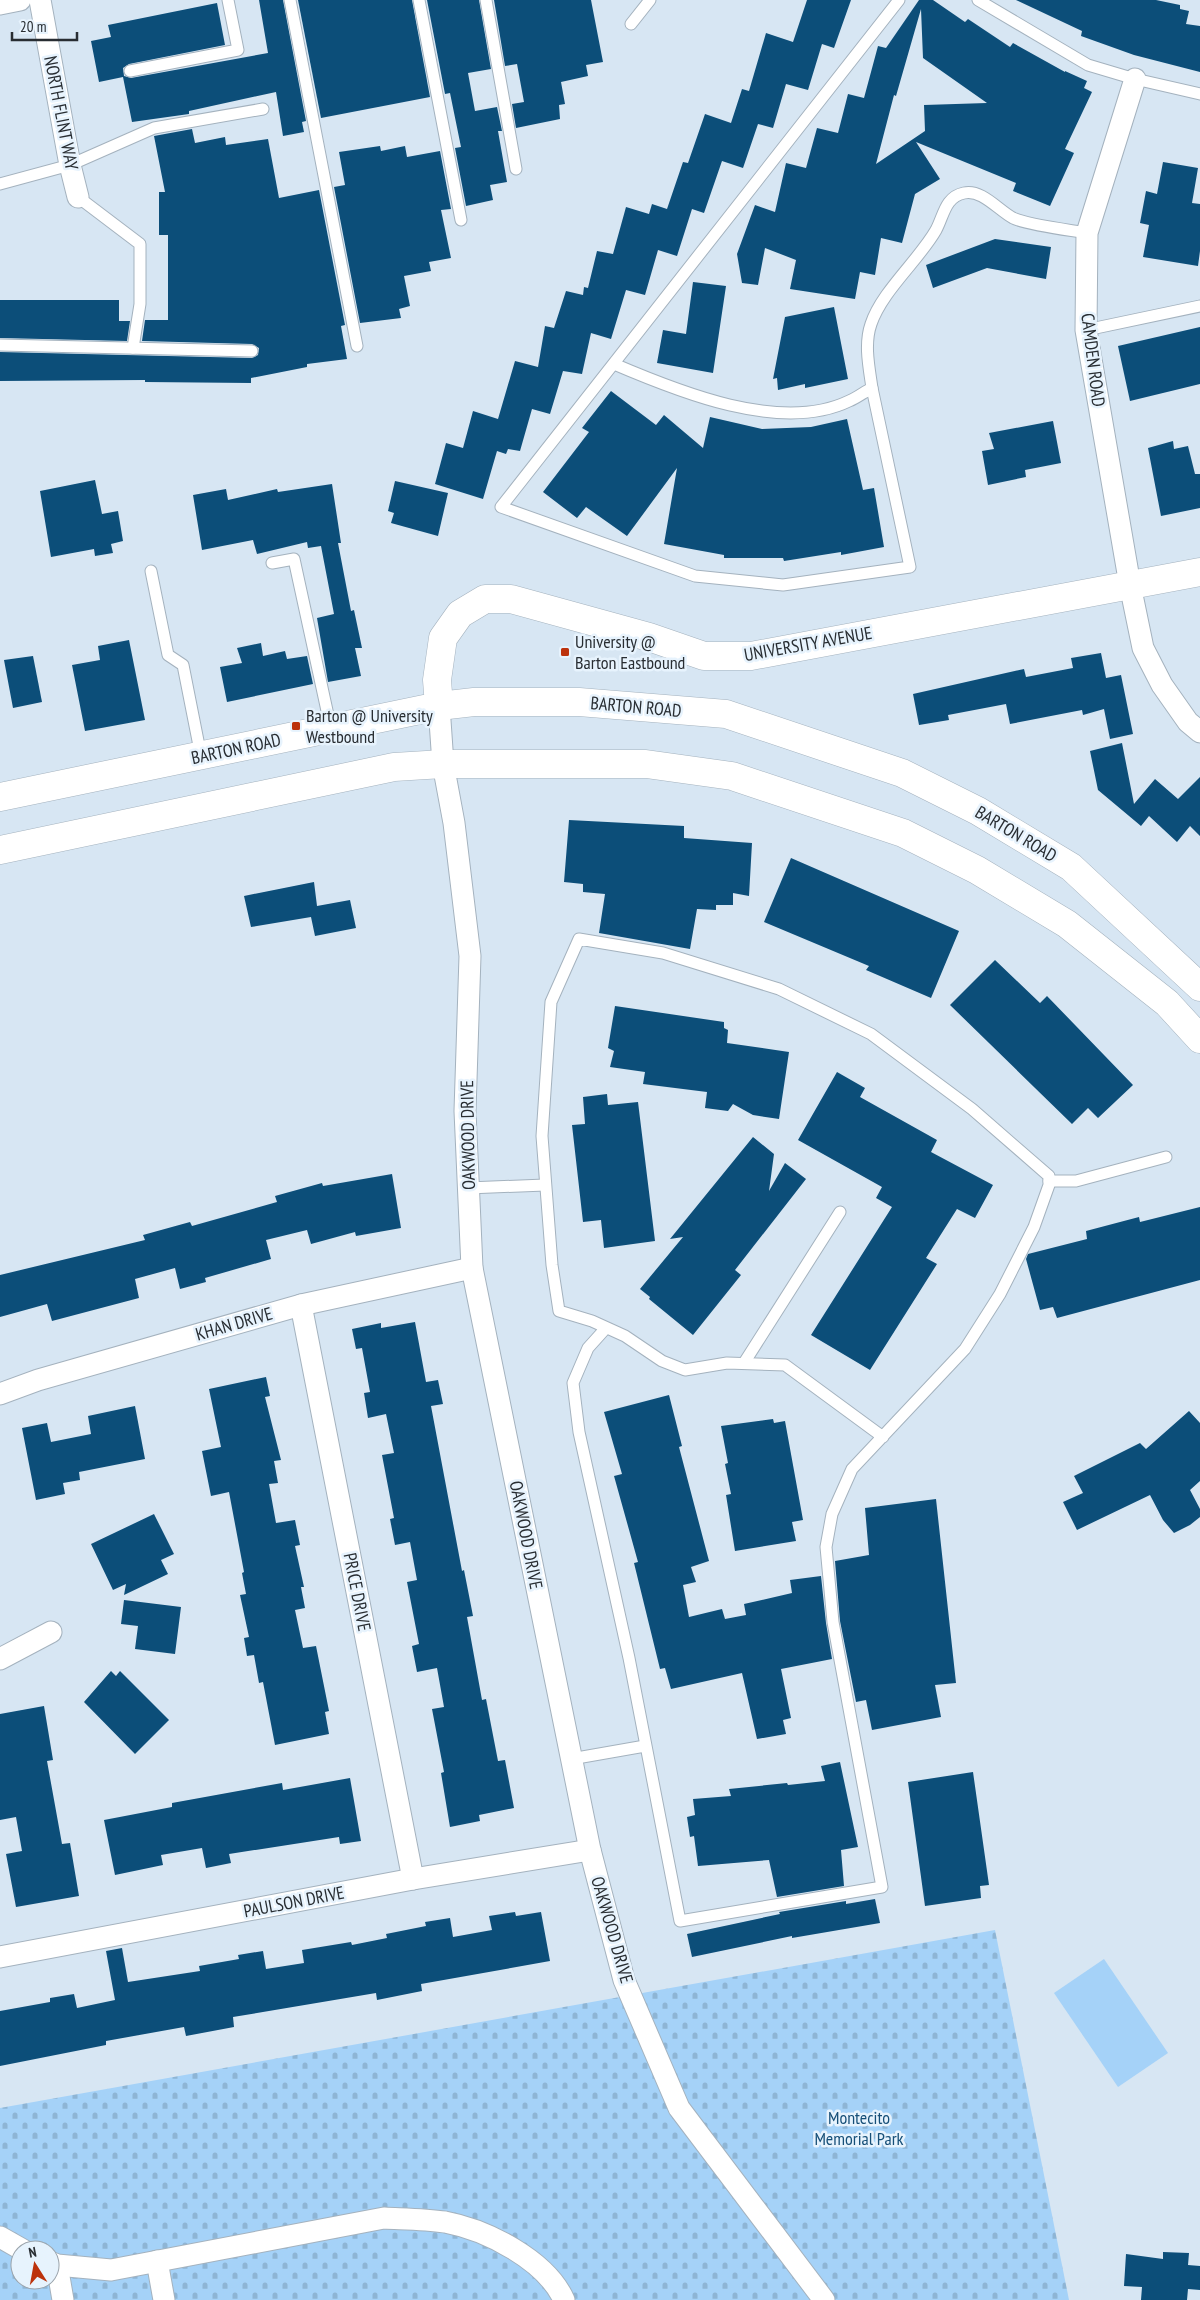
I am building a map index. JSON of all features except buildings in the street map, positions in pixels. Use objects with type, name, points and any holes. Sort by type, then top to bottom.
[{"type":"main road","name":"UNIVERSITY AVENUE","points":[[439,706],[437,680],[443,638],[460,614],[485,599],[510,599],[649,637],[704,656],[751,656],[1200,572]]},
{"type":"main road","name":"BARTON ROAD","points":[[0,797],[439,706],[474,702],[579,702],[726,714],[902,773],[978,811],[1071,867],[1200,987]]},
{"type":"main road","points":[[0,850],[394,766],[443,764],[646,764],[732,776],[903,832],[977,870],[1067,924],[1167,1003],[1200,1039]]},
{"type":"street","points":[[0,4],[20,0]]},
{"type":"street","name":"NORTH FLINT WAY","points":[[40,0],[70,165],[78,197]]},
{"type":"street","name":"CAMDEN ROAD","points":[[1134,79],[1088,233],[1086,330],[1130,585],[1143,648],[1162,685],[1188,722],[1200,732]]},
{"type":"street","name":"OAKWOOD DRIVE","points":[[439,706],[443,764],[454,824],[470,956],[465,1111],[472,1268],[590,1850],[624,1980],[680,2108],[824,2300]]},
{"type":"street","name":"KHAN DRIVE","points":[[0,1394],[38,1380],[300,1305],[472,1268]]},
{"type":"street","name":"PRICE DRIVE","points":[[300,1305],[413,1879]]},
{"type":"street","points":[[0,1659],[51,1632]]},
{"type":"street","name":"PAULSON DRIVE","points":[[0,1957],[16,1956],[32,1950],[413,1879],[590,1850]]},
{"type":"street","points":[[60,2265],[111,2270],[384,2218],[417,2219],[446,2222],[480,2232],[515,2251],[544,2270],[564,2300]]},
{"type":"street","points":[[157,2261],[164,2300]]},
{"type":"street","points":[[60,2287],[64,2300]]},
{"type":"lane","points":[[130,71],[238,50],[228,0]]},
{"type":"lane","points":[[290,0],[357,346]]},
{"type":"lane","points":[[419,0],[461,220]]},
{"type":"lane","points":[[486,0],[516,169]]},
{"type":"lane","points":[[631,24],[650,0]]},
{"type":"lane","points":[[900,0],[502,507],[695,576],[782,586],[910,567],[872,388],[868,343],[871,323],[885,298],[936,230],[942,213],[952,198],[965,192],[977,193],[1016,219],[1088,233]]},
{"type":"lane","points":[[978,0],[1088,65],[1134,79],[1200,94]]},
{"type":"lane","points":[[0,184],[70,165],[154,128],[263,109]]},
{"type":"lane","points":[[78,197],[140,244],[140,304],[133,348]]},
{"type":"lane","points":[[1086,330],[1200,306]]},
{"type":"lane","points":[[0,345],[252,351]]},
{"type":"lane","points":[[614,364],[713,401],[756,410],[799,412],[827,408],[848,402],[872,388]]},
{"type":"lane","points":[[272,564],[294,560],[331,729]]},
{"type":"lane","points":[[152,571],[168,655],[184,665],[201,756]]},
{"type":"lane","points":[[606,1328],[588,1348],[573,1383],[579,1432],[629,1658],[680,1921],[882,1887],[833,1622],[826,1547],[832,1514],[852,1469],[883,1437],[965,1349],[1000,1294],[1034,1227],[1050,1185],[1049,1176],[972,1109],[870,1034],[779,989],[663,953],[579,939],[551,1002],[542,1136],[552,1265],[559,1311],[592,1320],[625,1336],[662,1361],[685,1370],[727,1363],[785,1365],[883,1437]]},
{"type":"lane","points":[[1049,1181],[1076,1181],[1166,1157]]},
{"type":"lane","points":[[468,1188],[546,1185]]},
{"type":"lane","points":[[744,1364],[840,1212]]},
{"type":"lane","points":[[571,1759],[645,1746]]},
{"type":"green space","name":"Montecito Memorial Park","points":[[995,1930],[1069,2300],[0,2300],[0,2108]]},
{"type":"green space","points":[[1104,1959],[1168,2053],[1118,2087],[1054,1993]]},
{"type":"place","name":"University @ Barton Eastbound","points":[[565,652]]},
{"type":"place","name":"Barton @ University Westbound","points":[[296,726]]}]
